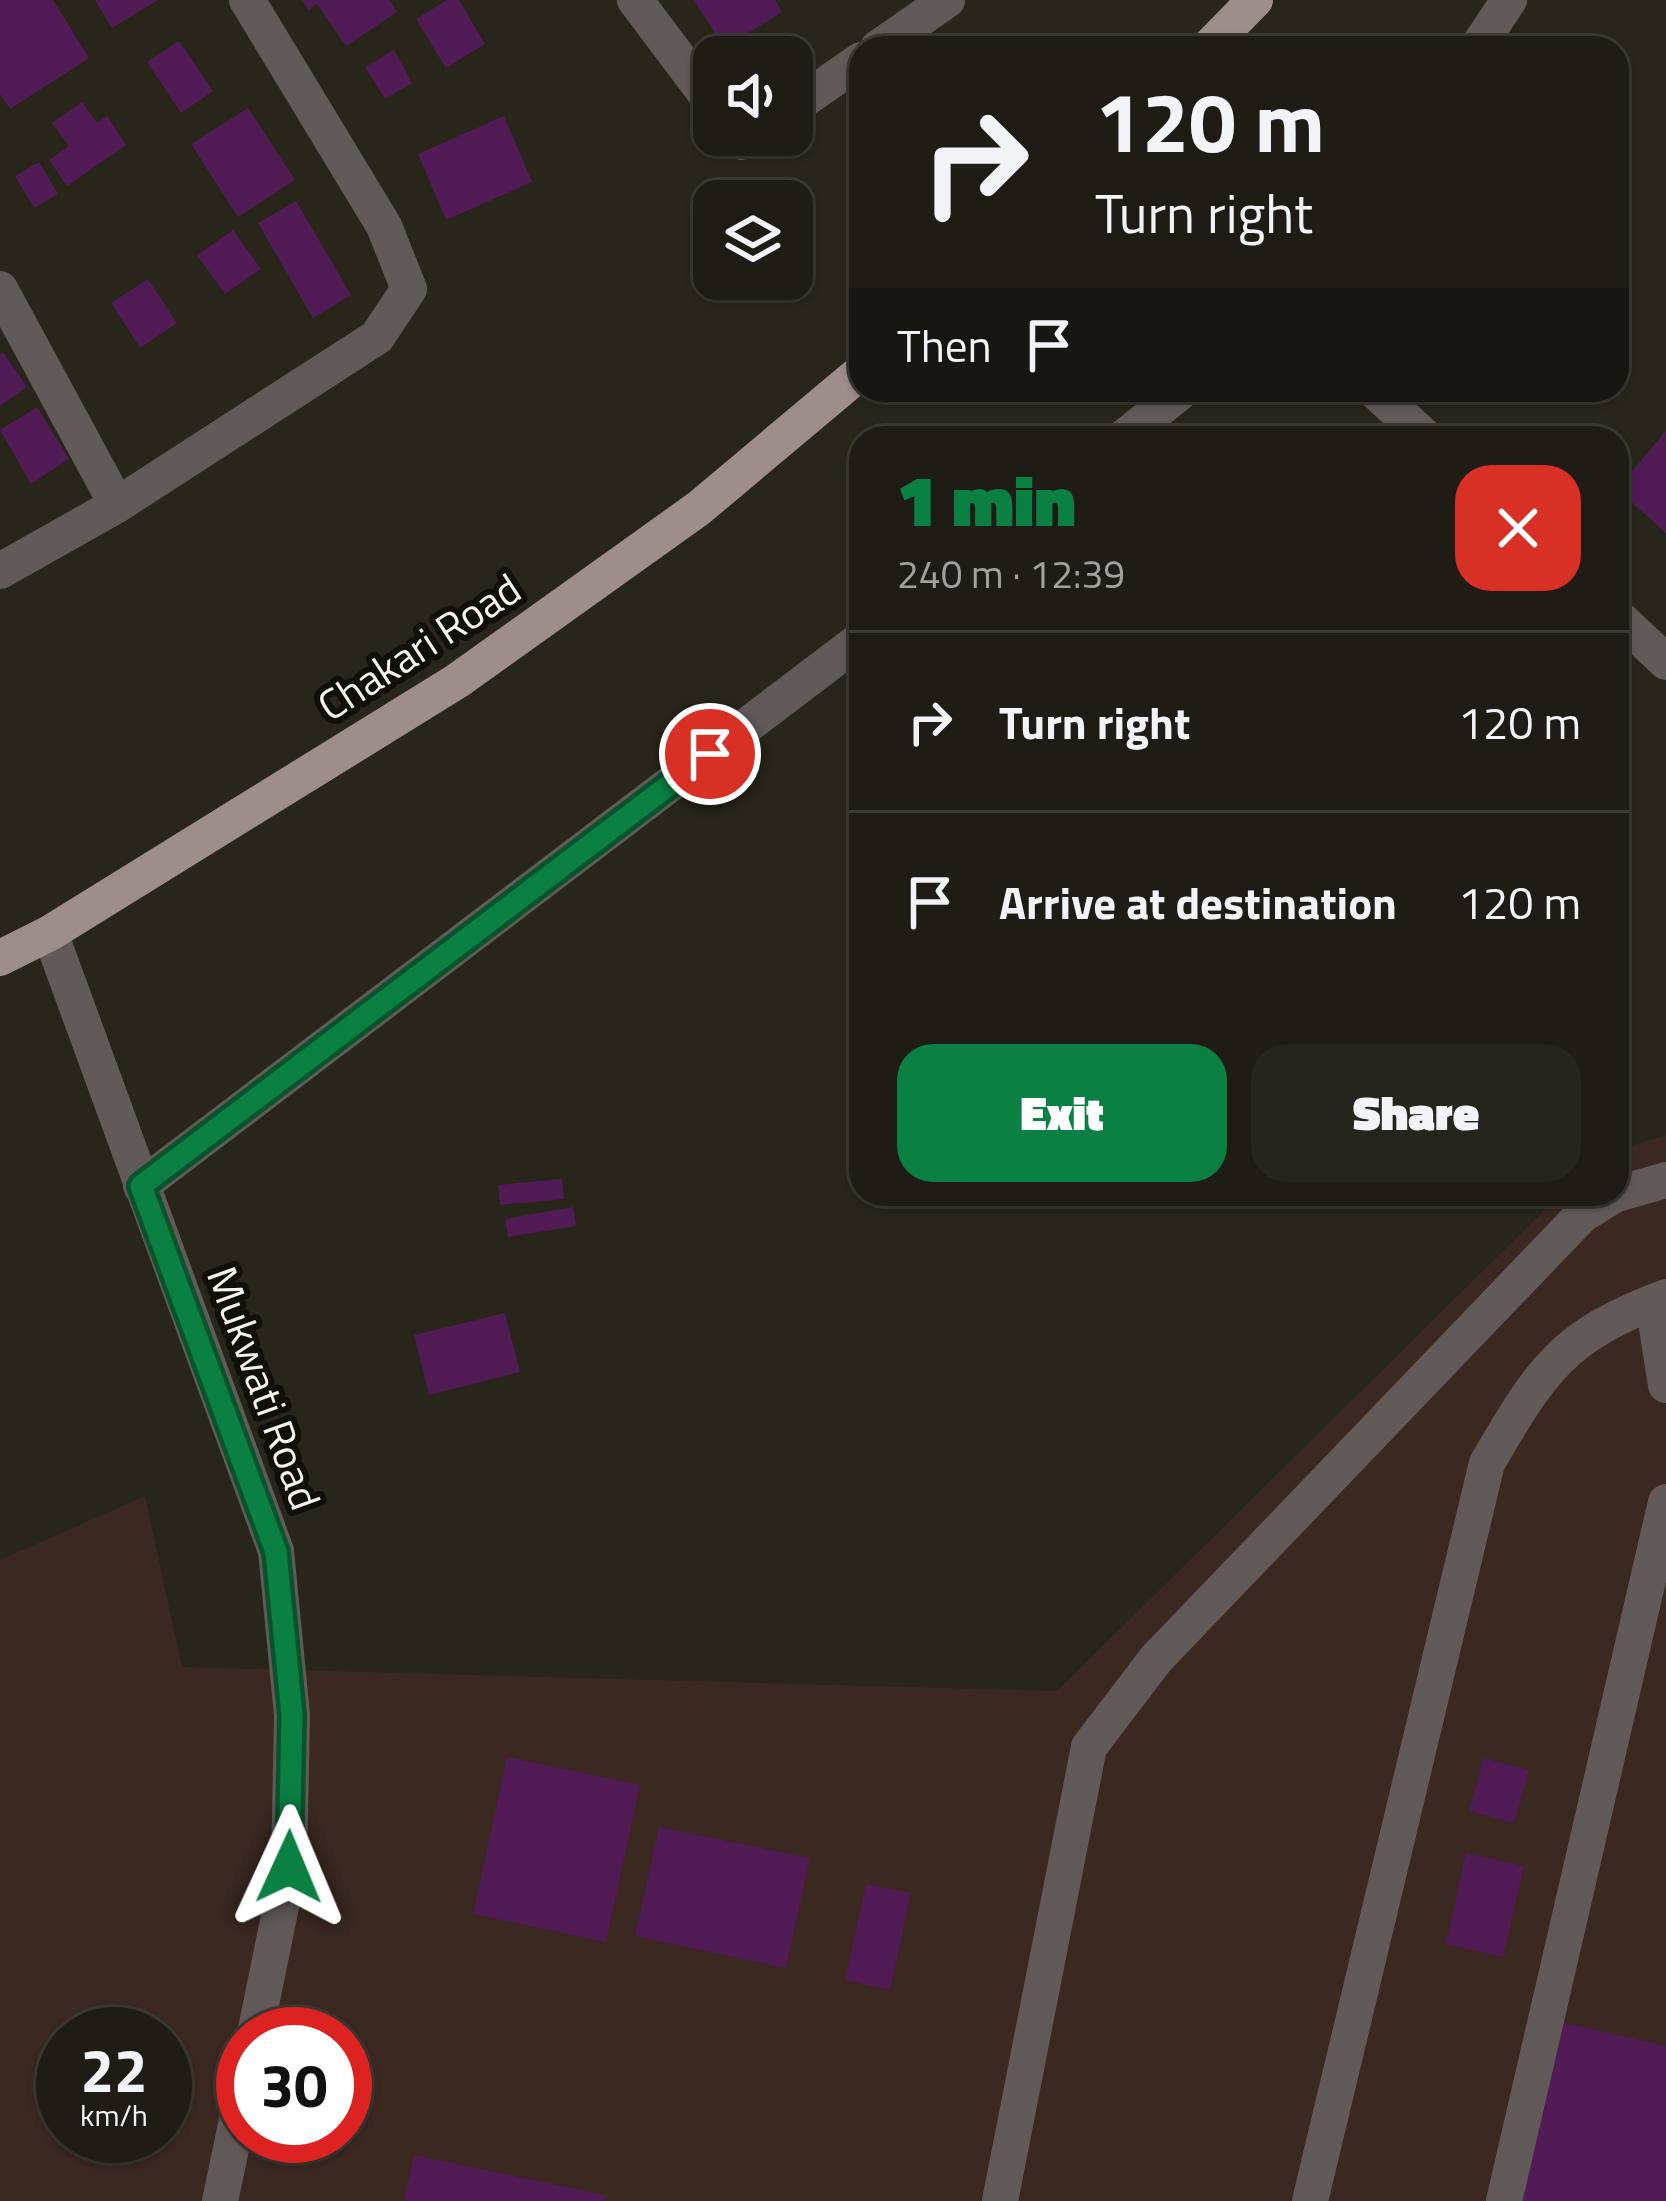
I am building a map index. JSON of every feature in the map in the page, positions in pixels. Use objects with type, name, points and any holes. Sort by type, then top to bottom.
[{"type":"main road","points":[[1220,36],[1255,0]]},
{"type":"main road","name":"Chakari Road","points":[[0,958],[50,933],[457,681],[699,508],[849,382]]},
{"type":"street","points":[[0,571],[117,505],[377,337],[410,290],[384,226],[247,0]]},
{"type":"street","points":[[635,0],[693,77]]},
{"type":"street","points":[[895,36],[946,0]]},
{"type":"street","points":[[1485,36],[1509,0]]},
{"type":"street","points":[[813,92],[849,67]]},
{"type":"street","points":[[0,289],[117,505]]},
{"type":"street","points":[[1138,426],[1168,402]]},
{"type":"street","points":[[1387,402],[1413,426]]},
{"type":"street","points":[[1629,627],[1666,662]]},
{"type":"street","points":[[141,1186],[849,648]]},
{"type":"street","name":"Mukwati Road","points":[[50,933],[276,1552],[292,1715],[289,1867],[260,2007]]},
{"type":"street","points":[[1629,1191],[1666,1180]]},
{"type":"street","points":[[1000,2201],[1089,1747],[1156,1658],[1582,1215],[1597,1206]]},
{"type":"street","points":[[1310,2201],[1487,1463],[1528,1393],[1578,1336],[1660,1299],[1666,1385]]},
{"type":"street","points":[[1504,2201],[1666,1502]]},
{"type":"street","points":[[220,2201],[228,2163]]},
{"type":"shaded area","points":[[1666,1135],[1666,2201],[0,2201],[0,1560],[145,1496],[182,1667],[1057,1691],[1549,1206],[1629,1206],[1629,1146]]},
{"type":"building","points":[[0,0],[53,0],[89,58],[10,109],[0,94]]},
{"type":"building","points":[[95,0],[158,0],[112,28]]},
{"type":"building","points":[[302,0],[389,0],[397,12],[346,46],[317,4],[309,10]]},
{"type":"building","points":[[447,0],[459,0],[485,44],[446,68],[416,19]]},
{"type":"building","points":[[694,0],[775,0],[782,12],[743,36],[716,36]]},
{"type":"building","points":[[179,41],[213,91],[181,113],[147,62]]},
{"type":"building","points":[[394,50],[412,83],[385,99],[365,67]]},
{"type":"building","points":[[82,102],[97,123],[107,116],[126,145],[67,186],[49,160],[69,146],[52,123]]},
{"type":"building","points":[[248,108],[295,180],[238,217],[191,144]]},
{"type":"building","points":[[504,116],[532,182],[446,220],[418,154]]},
{"type":"building","points":[[39,162],[58,194],[34,208],[15,176]]},
{"type":"building","points":[[296,201],[351,295],[313,318],[258,223]]},
{"type":"building","points":[[233,230],[261,269],[225,294],[197,255]]},
{"type":"building","points":[[148,279],[177,323],[140,348],[111,303]]},
{"type":"building","points":[[3,352],[27,387],[0,406],[0,355]]},
{"type":"building","points":[[37,407],[69,459],[31,484],[0,430]]},
{"type":"building","points":[[1666,431],[1666,533],[1629,500],[1629,475]]},
{"type":"building","points":[[562,1179],[564,1199],[500,1205],[498,1185]]},
{"type":"building","points":[[573,1207],[576,1226],[508,1237],[505,1219]]},
{"type":"building","points":[[505,1313],[520,1372],[429,1395],[414,1335]]},
{"type":"building","points":[[507,1757],[640,1785],[606,1942],[473,1914]]},
{"type":"building","points":[[1484,1758],[1529,1770],[1514,1823],[1469,1811]]},
{"type":"building","points":[[659,1827],[810,1858],[786,1968],[635,1936]]},
{"type":"building","points":[[1466,1853],[1524,1866],[1503,1957],[1446,1944]]},
{"type":"building","points":[[866,1884],[911,1893],[890,1990],[845,1980]]},
{"type":"building","points":[[1556,2021],[1666,2046],[1666,2201],[1514,2201]]},
{"type":"building","points":[[414,2155],[605,2195],[604,2201],[404,2201]]},
{"type":"route","points":[[289,1867],[292,1715],[276,1552],[141,1186],[710,754]]}]
